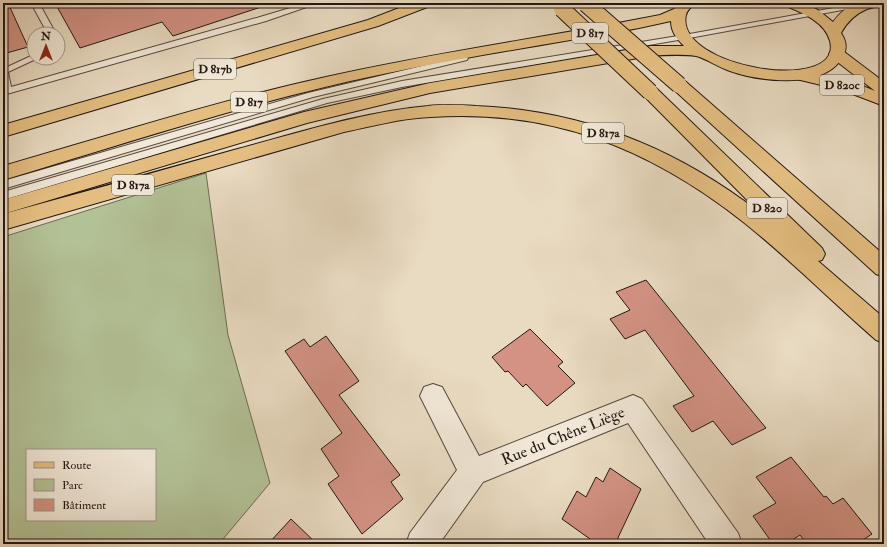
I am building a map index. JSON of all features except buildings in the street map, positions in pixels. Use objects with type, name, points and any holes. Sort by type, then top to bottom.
[{"type":"main road","name":"D 817b","points":[[3,131],[373,23],[426,3]]},
{"type":"main road","points":[[683,8],[677,21],[680,31],[684,37],[700,52],[721,63],[746,71],[773,75],[798,75],[817,71],[830,64],[838,54],[839,47],[834,32],[822,20],[791,3]]},
{"type":"main road","name":"D 820","points":[[586,4],[884,268]]},
{"type":"main road","points":[[834,32],[840,22],[848,14],[869,4]]},
{"type":"main road","name":"D 820","points":[[558,6],[650,92],[884,323]]},
{"type":"main road","name":"D 817","points":[[3,173],[262,98],[381,70],[664,19],[683,8]]},
{"type":"main road","name":"D 817","points":[[3,207],[304,118],[430,88],[650,51],[676,50],[700,52]]},
{"type":"main road","points":[[838,54],[884,90]]},
{"type":"main road","name":"D 820c","points":[[798,75],[847,86],[884,101]]},
{"type":"main road","name":"D 817a","points":[[3,222],[344,126],[384,117],[432,111],[488,111],[542,117],[583,126],[626,141],[656,155],[690,175],[749,215],[884,333]]},
{"type":"main road","points":[[817,208],[884,263]]},
{"type":"street","points":[[421,544],[472,472],[433,396]]},
{"type":"street","name":"Rue du Chêne Liège","points":[[472,472],[633,408],[727,544]]},
{"type":"lane","points":[[35,3],[48,26]]},
{"type":"lane","points":[[26,61],[4,71],[5,91],[263,20],[314,3]]},
{"type":"lane","points":[[3,196],[326,100],[410,82],[684,37],[869,4]]},
{"type":"lane","points":[[3,185],[311,95],[500,49]]},
{"type":"green space","points":[[206,173],[228,335],[270,483],[219,544],[3,544],[3,237]]}]
